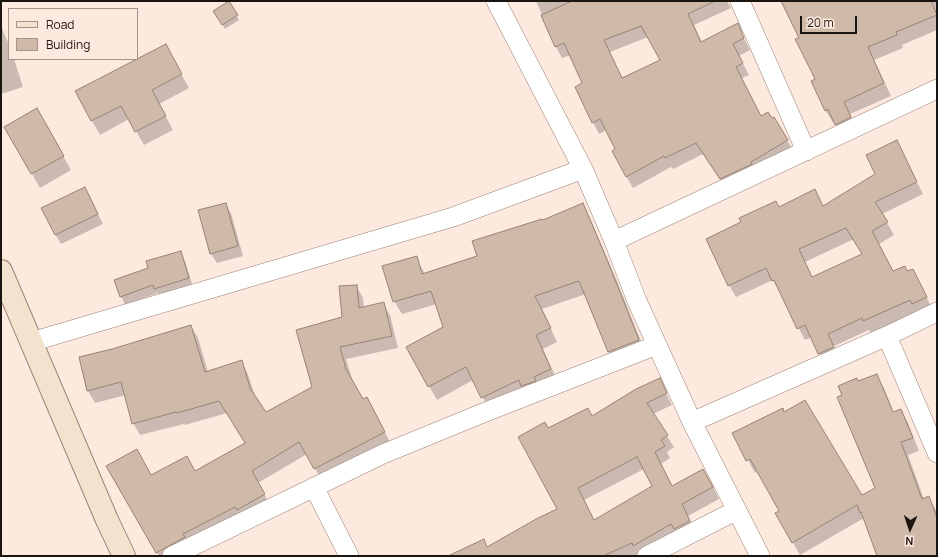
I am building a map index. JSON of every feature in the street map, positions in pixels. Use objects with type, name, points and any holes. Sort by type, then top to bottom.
[{"type":"street","points":[[496,1],[583,169],[614,241],[637,301],[692,422],[760,556]]},
{"type":"street","points":[[740,1],[806,151]]},
{"type":"street","points":[[614,241],[937,89]]},
{"type":"street","points":[[31,342],[453,217],[583,169]]},
{"type":"street","points":[[1,271],[107,520],[124,556]]},
{"type":"street","points":[[692,422],[887,336],[937,312]]},
{"type":"street","points":[[887,336],[937,453]]},
{"type":"street","points":[[172,556],[383,454],[482,413],[658,345]]},
{"type":"street","points":[[314,487],[349,556]]},
{"type":"street","points":[[647,556],[737,510]]},
{"type":"building","points":[[229,1],[238,15],[222,25],[213,11]]},
{"type":"building","points":[[572,1],[715,1],[688,14],[701,42],[738,23],[744,38],[733,44],[743,63],[736,67],[761,116],[768,112],[772,118],[774,117],[788,140],[751,162],[752,164],[720,179],[696,143],[665,158],[664,156],[626,177],[612,151],[615,149],[600,119],[592,123],[575,87],[582,83],[564,43],[555,47],[541,15]],"holes":[[[641,26],[660,60],[622,78],[604,40]]]},
{"type":"building","points":[[781,1],[931,1],[937,15],[896,32],[897,35],[868,47],[884,83],[844,102],[851,117],[835,125],[828,109],[825,111],[811,81],[815,79],[795,39],[799,38]]},
{"type":"building","points":[[166,44],[182,74],[152,90],[166,116],[135,132],[121,106],[91,121],[75,91],[135,60],[138,60],[138,58]]},
{"type":"building","points":[[37,108],[64,156],[31,174],[4,127]]},
{"type":"building","points":[[897,140],[917,182],[875,202],[888,222],[872,231],[893,271],[905,266],[907,271],[913,269],[927,297],[912,304],[910,300],[863,321],[862,318],[828,334],[834,347],[818,354],[805,325],[797,329],[774,280],[772,281],[766,268],[728,286],[706,239],[741,222],[739,218],[776,201],[779,207],[815,189],[823,206],[875,174],[866,155]],"holes":[[[846,228],[862,254],[812,277],[799,249]]]},
{"type":"building","points":[[85,187],[98,214],[55,235],[41,208]]},
{"type":"building","points":[[226,203],[238,246],[210,254],[198,210]]},
{"type":"building","points":[[583,203],[639,340],[608,352],[579,281],[535,296],[551,328],[536,335],[551,369],[534,377],[536,381],[521,386],[519,380],[481,398],[466,367],[428,387],[406,347],[443,327],[431,291],[393,302],[382,266],[417,256],[422,274],[477,256],[472,241],[542,219],[543,220]]},
{"type":"building","points":[[181,251],[189,278],[154,289],[153,285],[120,297],[114,280],[148,268],[146,261]]},
{"type":"building","points":[[357,285],[359,308],[384,302],[392,336],[340,347],[346,369],[363,399],[367,397],[385,432],[314,469],[299,442],[252,471],[265,494],[237,510],[235,507],[183,534],[185,537],[156,553],[106,466],[137,449],[151,475],[187,456],[195,471],[245,443],[219,401],[132,424],[121,382],[87,391],[79,357],[112,349],[191,325],[205,372],[242,360],[250,388],[266,412],[312,387],[296,330],[342,317],[339,286]]},
{"type":"building","points":[[877,374],[893,412],[901,409],[913,438],[901,442],[922,499],[929,496],[937,518],[937,556],[877,556],[857,505],[792,543],[775,513],[779,511],[750,459],[746,461],[732,433],[783,408],[784,412],[805,400],[862,495],[875,488],[837,397],[842,395],[838,386],[857,378],[858,381]]},
{"type":"building","points":[[660,378],[667,393],[647,403],[668,435],[661,440],[665,446],[655,452],[672,486],[703,469],[713,487],[682,504],[690,521],[674,529],[671,524],[633,546],[632,543],[603,556],[448,556],[484,539],[487,547],[557,509],[518,437],[545,422],[548,428],[588,408],[592,416],[636,389]],"holes":[[[637,457],[652,486],[594,520],[578,488]]]}]
